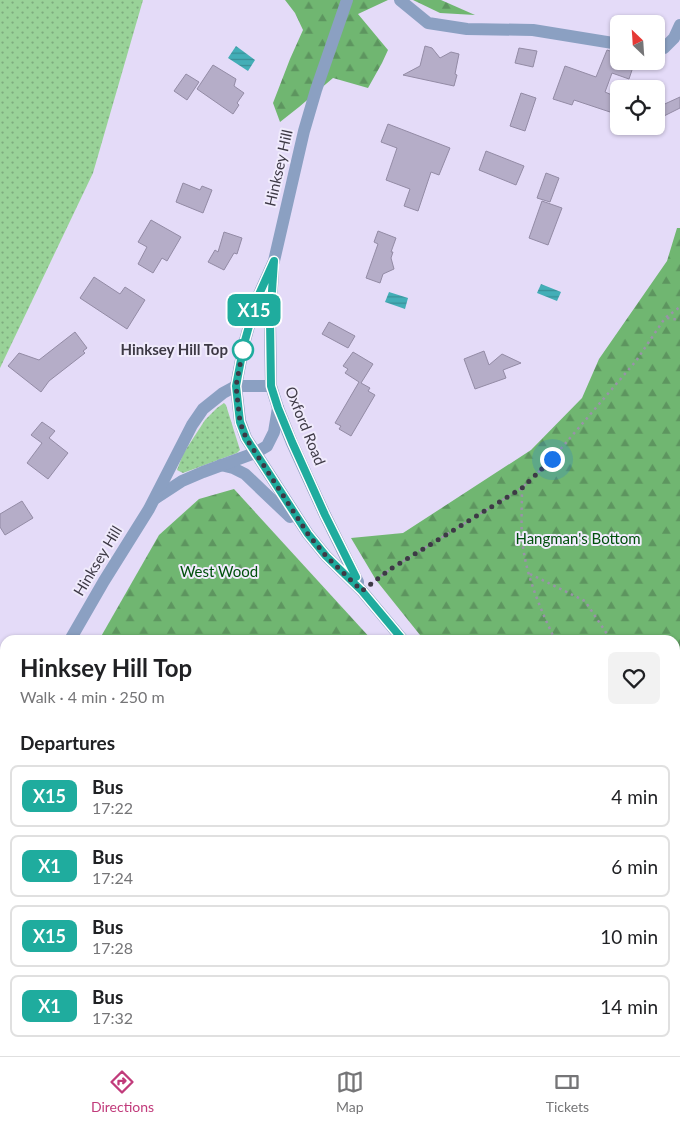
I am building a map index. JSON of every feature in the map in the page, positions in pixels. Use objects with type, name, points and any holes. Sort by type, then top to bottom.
[{"type":"street","name":"Hinksey Hill","points":[[244,344],[256,301],[274,261],[304,131],[347,0]]},
{"type":"street","points":[[400,0],[428,23],[467,29],[532,30],[610,43]]},
{"type":"street","points":[[665,47],[674,38],[680,25]]},
{"type":"street","name":"Oxford Road","points":[[274,261],[270,321],[271,386],[292,442],[362,591]]},
{"type":"street","name":"Oxford Road","points":[[244,344],[236,386],[240,422],[246,438],[308,534],[326,556],[362,591],[399,635]]},
{"type":"street","name":"Hinksey Hill","points":[[73,635],[154,499],[192,425],[203,409],[212,401],[236,386]]},
{"type":"street","points":[[236,386],[271,386]]},
{"type":"street","points":[[255,452],[267,446],[274,432],[278,408]]},
{"type":"street","name":"Hinksey Hill","points":[[154,499],[182,481],[255,452]]},
{"type":"street","name":"Oxford Road","points":[[221,465],[245,474],[308,534]]},
{"type":"path","points":[[362,591],[389,570],[522,488],[552,459],[636,362],[665,318],[680,307]]},
{"type":"path","points":[[665,318],[680,320]]},
{"type":"path","points":[[522,488],[522,538],[528,574],[552,635]]},
{"type":"path","points":[[528,574],[585,601],[609,635]]},
{"type":"shaded area","points":[[0,0],[143,0],[93,173],[0,368]]},
{"type":"shaded area","points":[[236,46],[255,60],[248,71],[228,58]]},
{"type":"shaded area","points":[[541,284],[561,292],[557,301],[537,293]]},
{"type":"shaded area","points":[[389,292],[408,298],[405,309],[385,302]]},
{"type":"shaded area","points":[[224,403],[240,450],[237,453],[183,473],[177,470],[183,454],[205,420]]},
{"type":"green space","points":[[285,0],[388,0],[358,14],[388,50],[368,88],[333,78],[280,122],[273,103],[303,30],[295,13]]},
{"type":"green space","points":[[413,0],[441,0],[475,15],[440,13]]},
{"type":"green space","name":"Hangman's Bottom","points":[[677,228],[680,228],[680,635],[420,635],[376,580],[351,538],[403,533],[531,450],[582,398],[599,359],[667,261]]},
{"type":"green space","name":"West Wood","points":[[234,489],[367,635],[102,635],[159,535],[199,499]]},
{"type":"building","points":[[425,46],[432,48],[440,58],[451,52],[459,54],[454,86],[403,75],[420,66]]},
{"type":"building","points":[[519,48],[537,51],[533,67],[515,63]]},
{"type":"building","points":[[607,50],[610,51],[610,70],[632,70],[629,79],[612,73],[605,92],[610,94],[610,112],[574,100],[572,105],[553,99],[565,66],[596,77]]},
{"type":"building","points":[[213,65],[236,79],[234,86],[244,93],[237,103],[239,105],[233,114],[197,89]]},
{"type":"building","points":[[186,74],[199,82],[187,100],[174,91]]},
{"type":"building","points":[[521,93],[536,98],[525,131],[510,126]]},
{"type":"building","points":[[680,97],[680,108],[665,116],[665,104]]},
{"type":"building","points":[[388,124],[450,148],[439,175],[431,172],[418,211],[404,206],[410,189],[386,180],[397,148],[381,142]]},
{"type":"building","points":[[486,151],[524,166],[516,185],[479,170]]},
{"type":"building","points":[[546,173],[559,178],[550,202],[537,198]]},
{"type":"building","points":[[183,183],[200,190],[202,186],[212,190],[203,213],[176,202]]},
{"type":"building","points":[[542,201],[562,208],[548,245],[529,238]]},
{"type":"building","points":[[151,220],[181,237],[167,261],[162,258],[153,273],[138,264],[147,247],[138,242]]},
{"type":"building","points":[[378,231],[396,238],[391,252],[393,252],[391,258],[394,269],[383,274],[380,283],[366,278],[378,244],[374,242]]},
{"type":"building","points":[[224,232],[242,238],[237,254],[234,253],[224,270],[208,262],[215,250],[218,252]]},
{"type":"building","points":[[94,277],[120,294],[125,287],[145,300],[127,329],[80,298]]},
{"type":"building","points":[[329,322],[355,336],[348,348],[322,334]]},
{"type":"building","points":[[75,332],[87,348],[83,351],[85,353],[49,381],[41,392],[8,366],[19,353],[39,360]]},
{"type":"building","points":[[484,351],[489,365],[502,354],[521,363],[503,370],[506,378],[475,389],[464,359]]},
{"type":"building","points":[[353,352],[373,364],[361,383],[370,388],[368,391],[375,395],[351,436],[339,429],[341,426],[335,423],[359,382],[345,373],[348,369],[343,366]]},
{"type":"building","points":[[42,422],[55,431],[49,438],[68,453],[48,479],[27,463],[42,443],[31,435]]},
{"type":"building","points":[[22,501],[33,518],[5,535],[0,527],[0,514]]},
{"type":"bus line","name":"X15","points":[[356,577],[292,442],[271,386],[270,321],[274,261],[256,301],[244,344],[236,386],[240,422],[246,438],[308,534],[326,556],[362,591],[399,635]]},
{"type":"place","name":"Hinksey Hill Top","points":[[243,350]]},
{"type":"route","points":[[243,350],[244,344],[236,386],[240,422],[246,438],[308,534],[326,556],[362,591],[389,570],[522,488],[552,459]]}]
